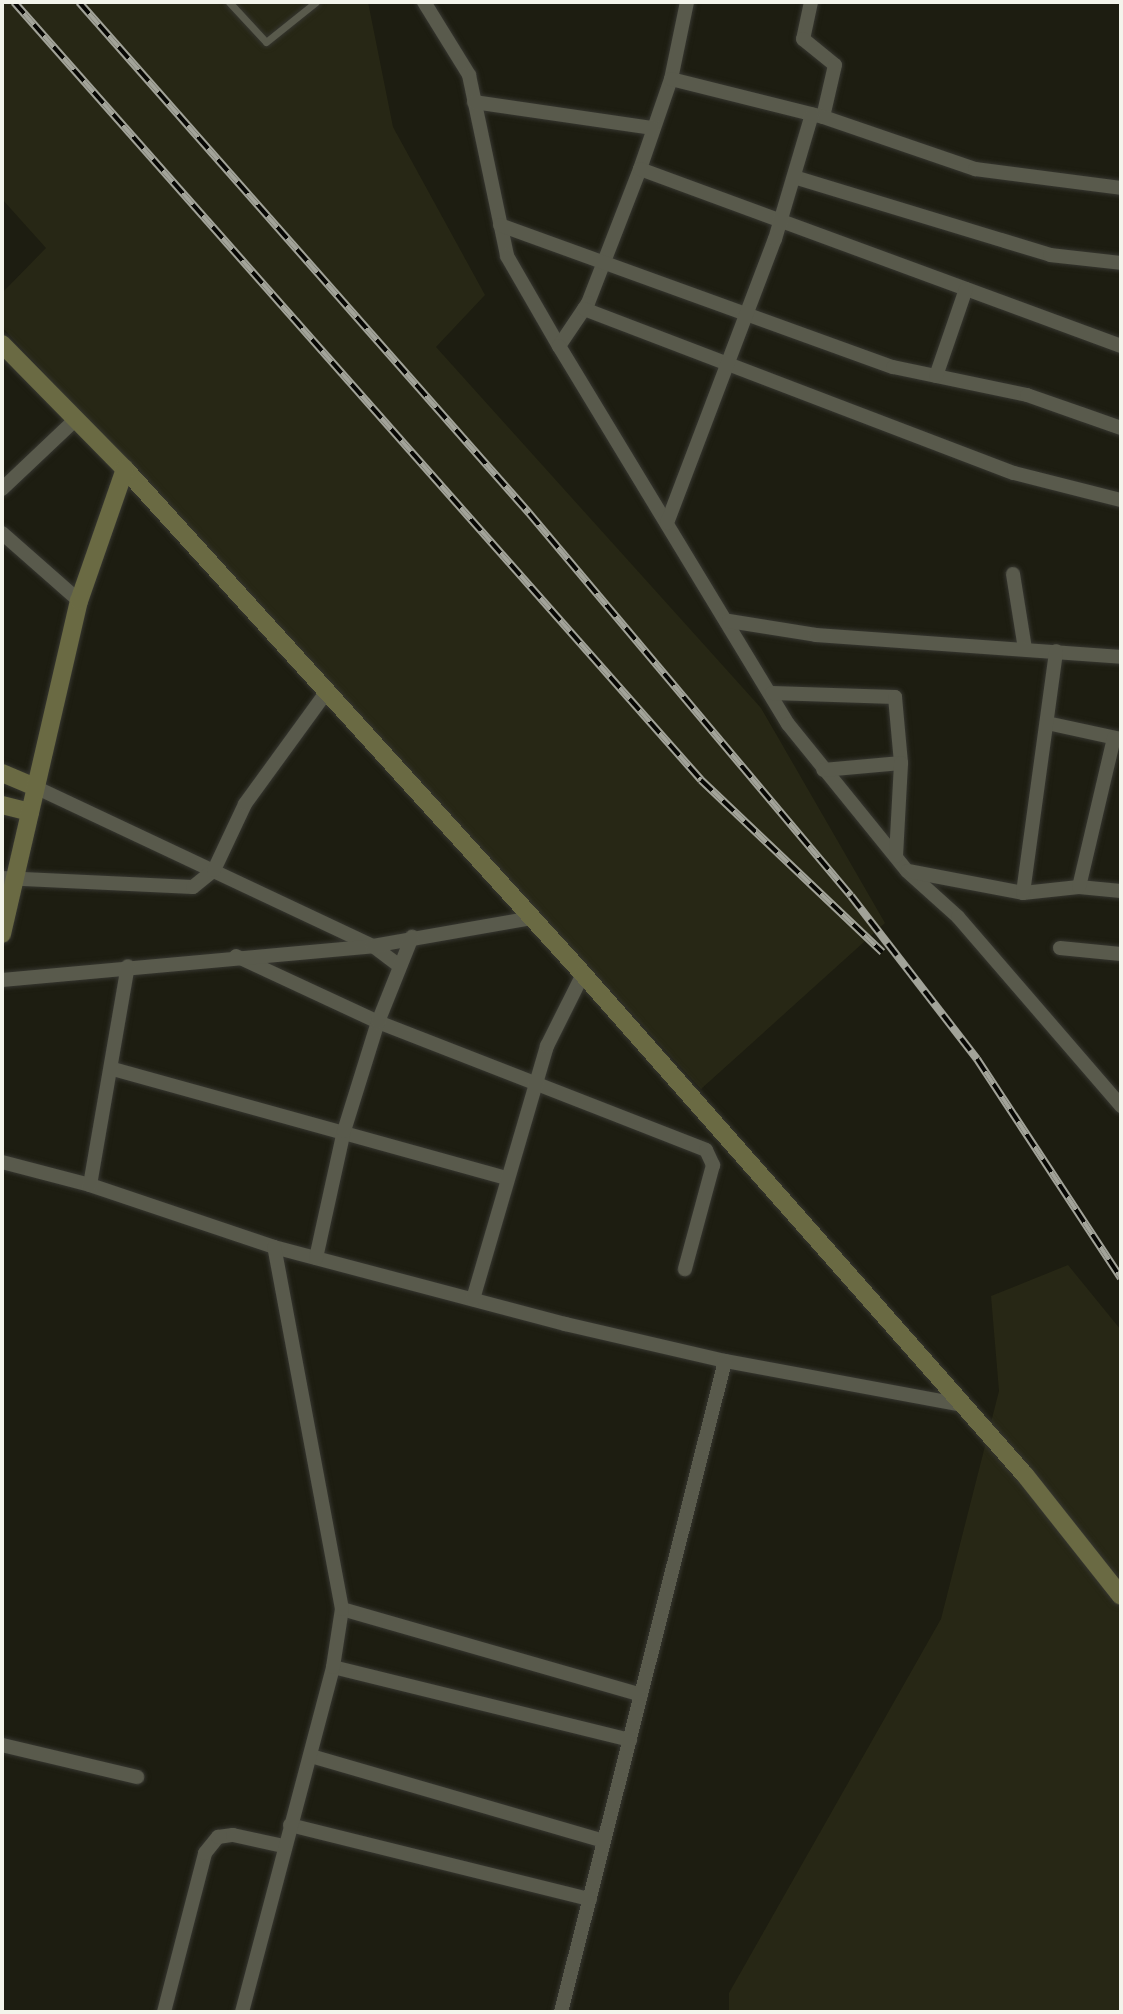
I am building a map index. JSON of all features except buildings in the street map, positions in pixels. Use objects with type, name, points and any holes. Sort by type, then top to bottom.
[{"type":"street","points":[[424,2],[469,75],[507,256],[772,693],[823,770],[907,871],[958,917],[1121,1106]]},
{"type":"street","points":[[559,346],[584,309],[640,169],[671,79],[687,2]]},
{"type":"street","points":[[667,523],[747,314],[835,65],[803,39],[811,2]]},
{"type":"street","points":[[671,79],[817,115],[975,169],[1121,188]]},
{"type":"street","points":[[474,102],[653,128]]},
{"type":"street","points":[[640,169],[1121,346]]},
{"type":"street","points":[[794,177],[1050,255],[1121,263]]},
{"type":"street","points":[[500,225],[893,367],[1027,395],[1121,428]]},
{"type":"street","points":[[936,376],[966,289]]},
{"type":"street","points":[[584,309],[1014,473],[1121,500]]},
{"type":"street","points":[[2,344],[125,469],[583,974],[1025,1475],[1121,1596]]},
{"type":"street","points":[[2,489],[76,419]]},
{"type":"street","points":[[2,934],[8,878],[30,812],[79,601],[125,469]]},
{"type":"street","points":[[2,533],[79,601]]},
{"type":"street","points":[[1013,574],[1025,649]]},
{"type":"street","points":[[729,621],[816,635],[1121,657]]},
{"type":"street","points":[[1023,893],[1056,651]]},
{"type":"street","points":[[8,878],[177,889],[193,887],[214,870],[245,804],[327,691]]},
{"type":"street","points":[[772,693],[895,697],[901,763],[896,856]]},
{"type":"street","points":[[1047,723],[1117,739],[1079,887]]},
{"type":"street","points":[[823,770],[901,763]]},
{"type":"street","points":[[2,773],[373,946],[398,965]]},
{"type":"street","points":[[2,805],[30,812]]},
{"type":"street","points":[[907,871],[1023,893],[1079,887],[1121,891]]},
{"type":"street","points":[[2,980],[236,956],[373,946],[532,918]]},
{"type":"street","points":[[316,1258],[344,1131],[378,1022],[398,965],[412,937]]},
{"type":"street","points":[[1060,948],[1121,954]]},
{"type":"street","points":[[236,956],[378,1022],[711,1154],[713,1165],[685,1269]]},
{"type":"street","points":[[90,1185],[113,1069],[128,966]]},
{"type":"street","points":[[473,1299],[536,1087],[560,1017],[583,974]]},
{"type":"street","points":[[113,1069],[507,1178]]},
{"type":"street","points":[[2,1162],[90,1185],[274,1247],[473,1299],[725,1361],[962,1405]]},
{"type":"street","points":[[242,2012],[283,1846],[311,1756],[333,1667],[342,1609],[274,1247]]},
{"type":"street","points":[[561,2012],[725,1361]]},
{"type":"street","points":[[342,1609],[641,1695]]},
{"type":"street","points":[[333,1667],[630,1740]]},
{"type":"street","points":[[2,1745],[137,1777]]},
{"type":"street","points":[[311,1756],[604,1841]]},
{"type":"street","points":[[290,1825],[590,1899]]},
{"type":"street","points":[[164,2012],[205,1853],[218,1837],[233,1835],[283,1846]]},
{"type":"lane","points":[[229,2],[266,42],[316,2]]},
{"type":"shaded area","points":[[2,2],[368,2],[393,127],[485,295],[436,347],[761,708],[885,923],[701,1089],[2,327],[2,293],[46,248],[2,199]]},
{"type":"shaded area","points":[[1068,1265],[1121,1330],[1121,2012],[729,2012],[729,1993],[941,1619],[999,1391],[991,1296]]},
{"type":"railway","points":[[14,2],[701,780],[882,952]]},
{"type":"railway","points":[[79,2],[529,513],[851,896],[977,1059],[1121,1278]]}]
